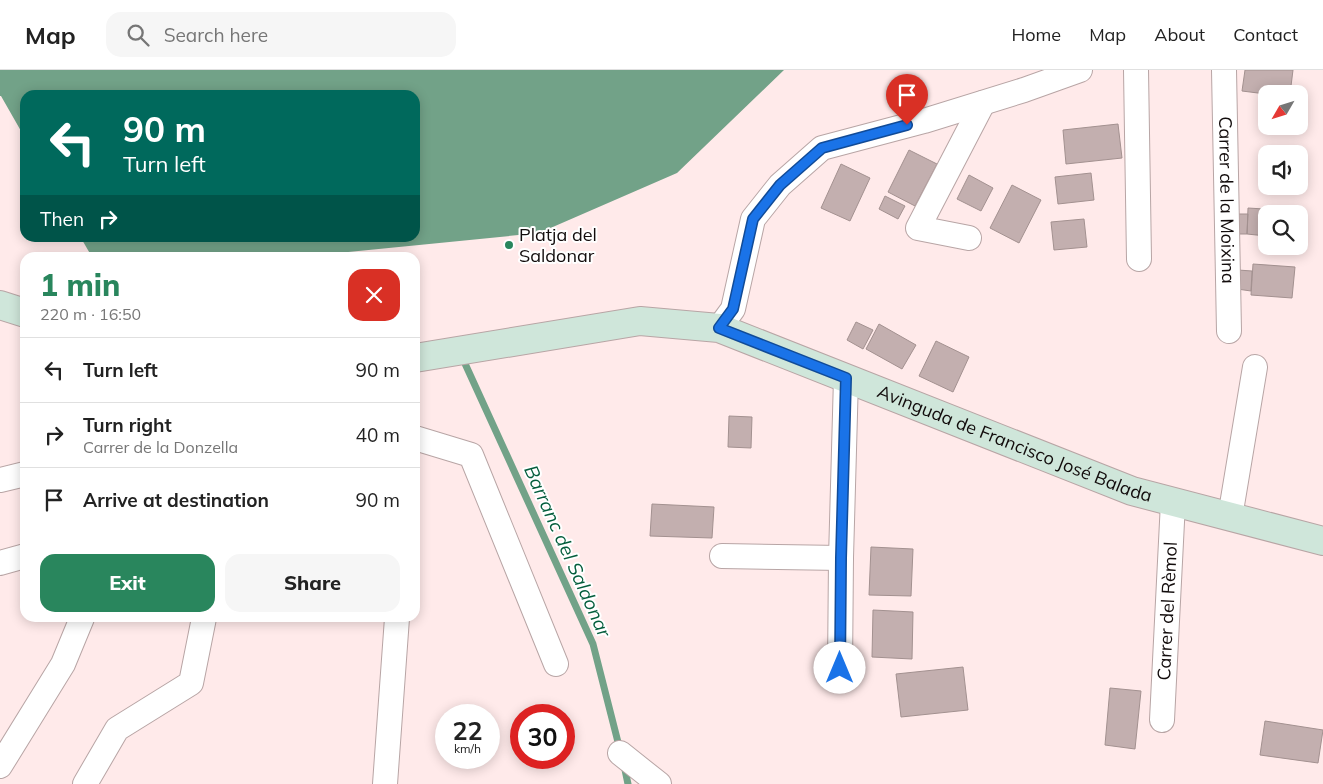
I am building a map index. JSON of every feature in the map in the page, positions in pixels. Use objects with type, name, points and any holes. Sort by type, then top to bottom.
[{"type":"street","points":[[719,328],[733,309],[753,219],[780,185],[822,148],[924,121],[1080,70]]},
{"type":"street","points":[[1136,70],[1139,259]]},
{"type":"street","name":"Carrer de la Moixina","points":[[1224,70],[1229,331]]},
{"type":"street","points":[[969,238],[918,228],[983,103]]},
{"type":"street","points":[[0,305],[20,311]]},
{"type":"street","name":"Avinguda de Francisco José Balada","points":[[420,357],[640,321],[719,328],[1132,491],[1323,541]]},
{"type":"street","points":[[1230,517],[1255,367]]},
{"type":"street","points":[[840,668],[846,378]]},
{"type":"street","points":[[420,440],[471,455],[556,664]]},
{"type":"street","points":[[0,480],[20,475]]},
{"type":"street","name":"Carrer del Rèmol","points":[[1162,720],[1173,502]]},
{"type":"street","points":[[722,556],[841,558]]},
{"type":"street","points":[[0,563],[20,557]]},
{"type":"street","points":[[0,766],[63,664],[80,622]]},
{"type":"street","points":[[85,784],[116,729],[191,683],[203,622]]},
{"type":"street","points":[[385,784],[397,622]]},
{"type":"street","points":[[620,753],[659,784]]},
{"type":"shaded area","points":[[0,70],[784,70],[677,173],[539,233],[348,252],[89,252],[83,242],[420,242],[420,90],[20,90],[20,129],[0,96]]},
{"type":"building","points":[[1245,70],[1293,70],[1291,85],[1258,85],[1258,93],[1242,91]]},
{"type":"building","points":[[1118,124],[1122,158],[1066,164],[1063,130]]},
{"type":"building","points":[[909,150],[937,164],[915,206],[888,192]]},
{"type":"building","points":[[841,164],[870,178],[850,221],[821,208]]},
{"type":"building","points":[[1091,173],[1094,200],[1058,204],[1055,177]]},
{"type":"building","points":[[969,175],[993,188],[981,211],[957,199]]},
{"type":"building","points":[[1012,185],[1041,200],[1019,243],[990,228]]},
{"type":"building","points":[[885,196],[905,206],[898,219],[879,209]]},
{"type":"building","points":[[1248,208],[1258,209],[1258,235],[1247,234]]},
{"type":"building","points":[[1238,214],[1248,214],[1247,234],[1236,234]]},
{"type":"building","points":[[1084,219],[1087,247],[1054,250],[1051,222]]},
{"type":"building","points":[[1253,264],[1295,267],[1292,298],[1251,295]]},
{"type":"building","points":[[1238,270],[1252,271],[1251,291],[1237,289]]},
{"type":"building","points":[[856,322],[873,330],[863,349],[847,340]]},
{"type":"building","points":[[879,324],[916,345],[902,369],[866,349]]},
{"type":"building","points":[[936,341],[969,357],[953,392],[919,376]]},
{"type":"building","points":[[729,416],[752,417],[751,448],[728,447]]},
{"type":"building","points":[[652,504],[714,507],[712,538],[650,536]]},
{"type":"building","points":[[871,547],[913,549],[911,596],[869,595]]},
{"type":"building","points":[[873,610],[913,612],[912,659],[872,657]]},
{"type":"building","points":[[963,667],[968,710],[901,717],[896,674]]},
{"type":"building","points":[[1110,688],[1141,691],[1135,749],[1105,745]]},
{"type":"building","points":[[1265,721],[1323,730],[1318,763],[1260,755]]},
{"type":"waterway","name":"Barranc del Saldonar","points":[[462,357],[593,644],[620,750]]},
{"type":"waterway","name":"Barranc del Saldonar","points":[[624,765],[628,784]]},
{"type":"place","name":"Platja del Saldonar","points":[[509,245]]},
{"type":"route","points":[[840,668],[846,378],[719,328],[733,309],[753,219],[780,185],[822,148],[907,125]]}]
